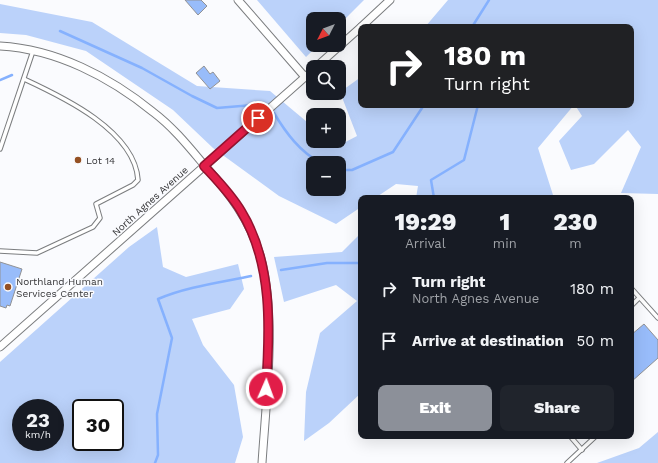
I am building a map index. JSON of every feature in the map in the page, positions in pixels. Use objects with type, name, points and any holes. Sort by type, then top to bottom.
[{"type":"street","points":[[238,0],[305,77]]},
{"type":"street","points":[[364,24],[390,0]]},
{"type":"street","points":[[324,60],[358,30]]},
{"type":"street","points":[[0,46],[23,47],[64,59],[114,83],[154,112],[189,146],[204,166],[226,189],[241,211],[252,233],[260,256],[265,283],[268,326],[262,463]]},
{"type":"street","name":"North Agnes Avenue","points":[[0,347],[305,77]]},
{"type":"lane","points":[[0,149],[33,50]]},
{"type":"lane","points":[[0,251],[37,254],[93,227],[100,218],[96,204],[133,185],[138,180],[135,163],[122,144],[102,122],[58,95],[24,79]]},
{"type":"lane","points":[[634,291],[658,318]]},
{"type":"lane","points":[[634,303],[640,298]]},
{"type":"lane","points":[[573,439],[582,450]]},
{"type":"lane","points":[[567,463],[593,439]]},
{"type":"shaded area","points":[[257,0],[364,0],[346,18],[346,12],[306,12],[306,52],[311,52],[306,57]]},
{"type":"shaded area","points":[[448,0],[658,0],[658,194],[621,193],[641,147],[628,130],[594,164],[571,170],[559,141],[582,116],[577,108],[634,108],[634,24],[428,24]]},
{"type":"shaded area","points":[[0,4],[92,22],[197,86],[270,91],[306,121],[306,148],[346,148],[346,142],[357,136],[343,100],[346,100],[346,88],[358,79],[358,108],[571,108],[538,148],[553,195],[416,195],[418,186],[396,184],[380,195],[358,195],[358,209],[336,224],[279,196],[213,148],[173,110],[86,51],[26,35],[0,33]]},
{"type":"shaded area","points":[[157,227],[163,267],[186,277],[238,264],[244,289],[230,309],[192,319],[203,345],[234,385],[243,437],[235,463],[0,463],[0,362],[129,247]]},
{"type":"shaded area","points":[[358,236],[358,396],[329,423],[304,441],[306,392],[320,333],[357,301],[336,285],[284,302],[274,257],[342,252]]},
{"type":"shaded area","points":[[658,432],[658,463],[597,463],[639,448]]},
{"type":"building","points":[[185,0],[201,0],[207,6],[198,15]]},
{"type":"building","points":[[204,66],[210,74],[213,72],[220,81],[210,89],[196,73]]},
{"type":"building","name":"Northland Human Services Center","points":[[0,262],[22,269],[10,306],[7,305],[6,308],[0,306]]},
{"type":"building","points":[[644,324],[658,340],[658,358],[634,379],[634,332]]},
{"type":"waterway","points":[[474,24],[489,0]]},
{"type":"waterway","points":[[60,31],[142,68],[217,108],[265,104]]},
{"type":"waterway","points":[[0,80],[12,75]]},
{"type":"waterway","points":[[346,170],[352,170],[393,152],[422,108]]},
{"type":"waterway","points":[[434,195],[431,180],[464,160],[477,108]]},
{"type":"waterway","points":[[274,113],[283,128],[300,148],[310,156]]},
{"type":"waterway","points":[[281,270],[327,263],[358,263]]},
{"type":"waterway","points":[[155,463],[158,455],[157,414],[172,338],[158,299],[192,288],[251,276]]},
{"type":"place","name":"Lot 14","points":[[78,160]]},
{"type":"place","name":"Northland Human Services Center","points":[[8,287]]},
{"type":"route","points":[[258,118],[204,166],[226,189],[241,211],[252,233],[260,256],[265,283],[268,326],[266,389]]}]
